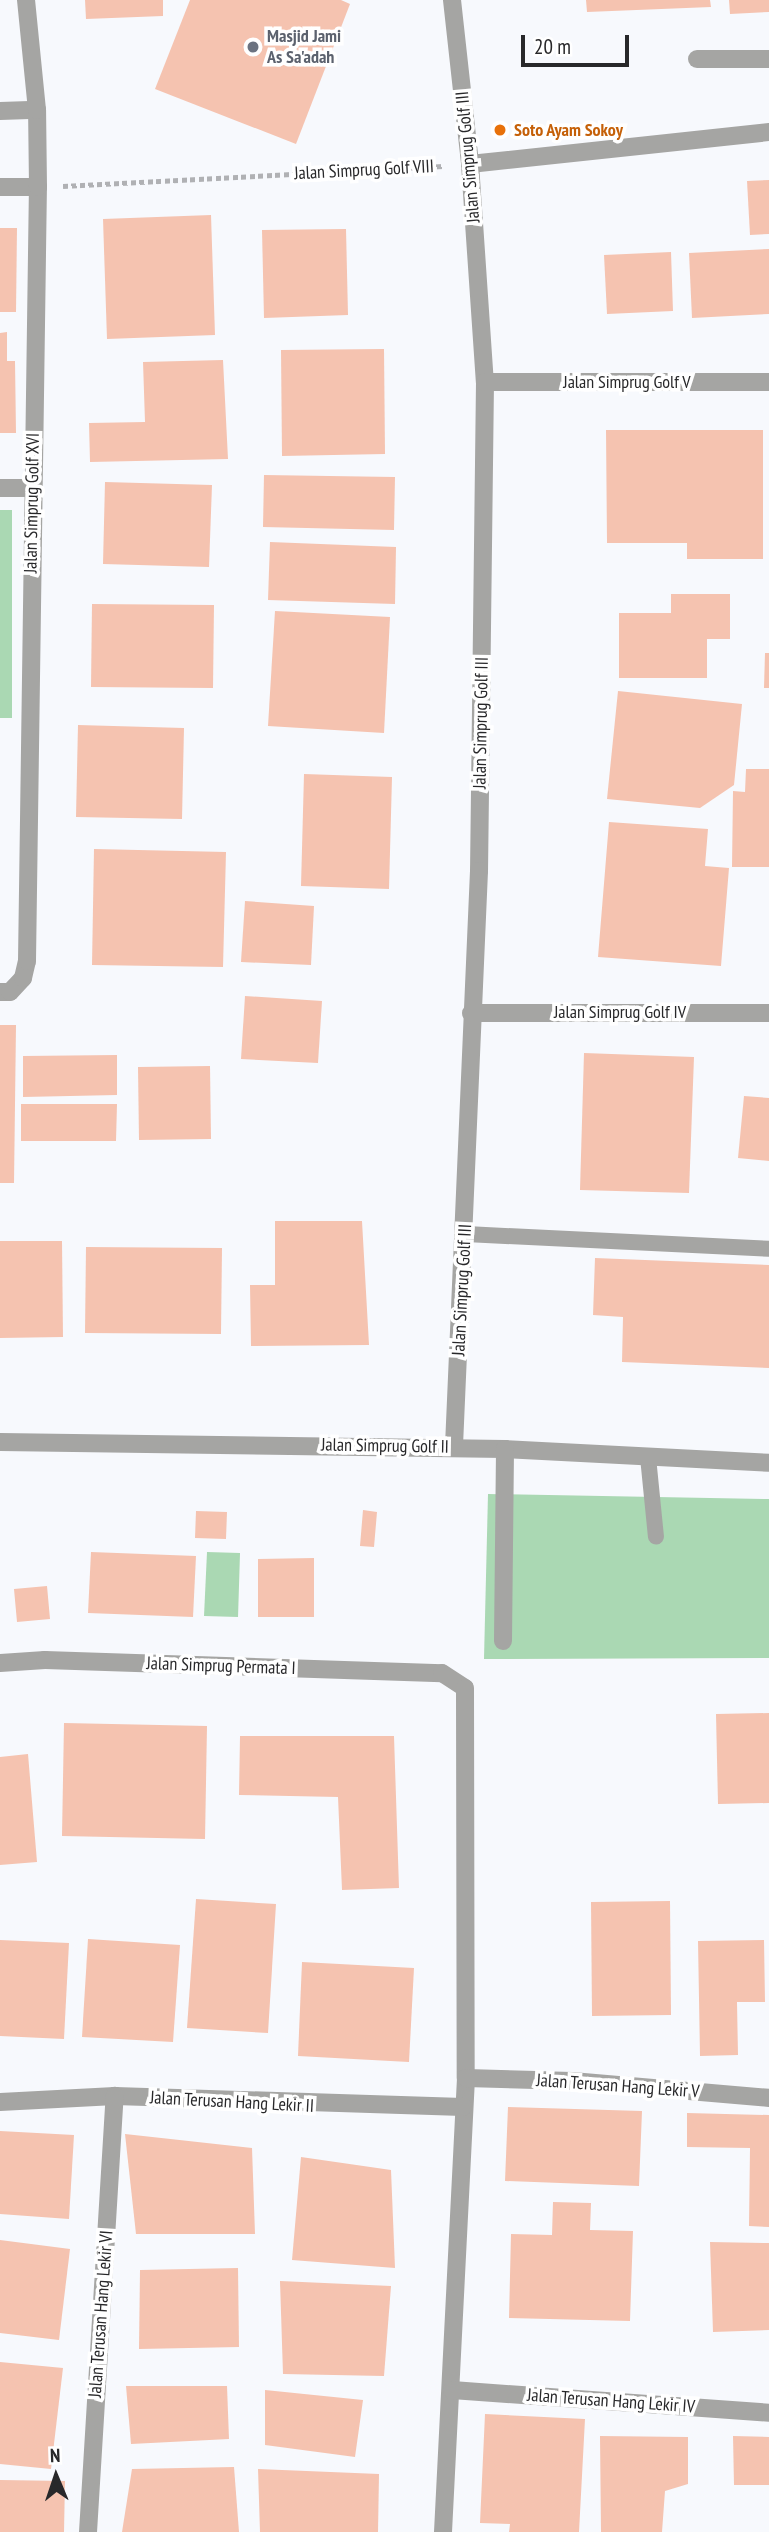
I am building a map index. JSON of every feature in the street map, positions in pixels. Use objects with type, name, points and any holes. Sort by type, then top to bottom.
[{"type":"street","name":"Jalan Simprug Golf XVI","points":[[0,992],[10,992],[23,978],[27,961],[38,187],[37,110],[26,0]]},
{"type":"street","name":"Jalan Simprug Golf III","points":[[452,0],[470,164],[485,382],[479,871],[471,1013],[466,1234],[454,1447]]},
{"type":"street","points":[[697,59],[769,59]]},
{"type":"street","points":[[0,111],[37,110]]},
{"type":"street","points":[[470,164],[769,132]]},
{"type":"street","points":[[0,187],[38,187]]},
{"type":"street","name":"Jalan Simprug Golf V","points":[[485,382],[769,382]]},
{"type":"street","points":[[0,488],[32,488]]},
{"type":"street","name":"Jalan Simprug Golf IV","points":[[471,1013],[769,1013]]},
{"type":"street","name":"Jalan Simprug Golf II","points":[[0,1441],[454,1447],[769,1463]]},
{"type":"street","points":[[503,1641],[505,1449]]},
{"type":"street","name":"Jalan Simprug Permata I","points":[[0,1664],[45,1660],[442,1673],[460,1682],[469,1700],[466,2078]]},
{"type":"street","points":[[443,2532],[466,2078]]},
{"type":"street","name":"Jalan Terusan Hang Lekir V","points":[[466,2078],[572,2081],[769,2098]]},
{"type":"street","name":"Jalan Terusan Hang Lekir II","points":[[0,2102],[115,2096],[277,2105],[463,2108]]},
{"type":"street","name":"Jalan Terusan Hang Lekir VI","points":[[88,2532],[115,2096]]},
{"type":"street","name":"Jalan Terusan Hang Lekir IV","points":[[452,2390],[769,2413]]},
{"type":"lane","points":[[466,1234],[769,1249]]},
{"type":"lane","points":[[648,1457],[656,1537]]},
{"type":"path","name":"Jalan Simprug Golf VIII","points":[[38,187],[470,164]]},
{"type":"green space","points":[[0,510],[12,510],[12,718],[0,718]]},
{"type":"green space","points":[[488,1494],[769,1499],[769,1658],[484,1659]]},
{"type":"green space","points":[[207,1552],[240,1553],[238,1617],[204,1616]]},
{"type":"building","points":[[85,0],[163,0],[163,16],[86,19]]},
{"type":"building","name":"Masjid Jami As Sa'adah","points":[[190,0],[341,0],[350,4],[296,144],[155,89]]},
{"type":"building","points":[[586,0],[710,0],[711,7],[587,12]]},
{"type":"building","points":[[729,0],[769,0],[769,12],[730,14]]},
{"type":"building","points":[[769,180],[769,234],[750,235],[747,181]]},
{"type":"building","points":[[211,215],[215,335],[107,339],[103,219]]},
{"type":"building","points":[[0,228],[17,228],[16,312],[0,312]]},
{"type":"building","points":[[346,229],[348,315],[264,318],[262,230]]},
{"type":"building","points":[[769,249],[769,314],[692,318],[689,253]]},
{"type":"building","points":[[671,252],[673,311],[607,314],[604,255]]},
{"type":"building","points":[[7,332],[7,361],[15,361],[16,433],[0,433],[0,333]]},
{"type":"building","points":[[384,349],[385,454],[282,456],[281,350]]},
{"type":"building","points":[[223,360],[228,459],[90,462],[89,423],[145,422],[143,362]]},
{"type":"building","points":[[606,430],[763,430],[763,559],[687,559],[687,543],[607,543]]},
{"type":"building","points":[[264,475],[395,477],[394,530],[263,527]]},
{"type":"building","points":[[105,482],[212,485],[209,567],[103,564]]},
{"type":"building","points":[[270,542],[396,547],[395,604],[268,600]]},
{"type":"building","points":[[671,594],[730,594],[730,639],[707,639],[707,678],[619,678],[619,613],[671,613]]},
{"type":"building","points":[[92,604],[214,605],[213,688],[91,687]]},
{"type":"building","points":[[275,611],[390,617],[384,733],[268,726]]},
{"type":"building","points":[[765,653],[769,653],[769,688],[764,688]]},
{"type":"building","points":[[618,691],[742,704],[734,785],[700,808],[607,799]]},
{"type":"building","points":[[78,725],[184,728],[182,819],[76,817]]},
{"type":"building","points":[[746,769],[769,769],[769,867],[732,867],[733,791],[745,792]]},
{"type":"building","points":[[304,774],[392,777],[389,889],[301,886]]},
{"type":"building","points":[[609,822],[708,829],[705,866],[729,868],[721,966],[598,957]]},
{"type":"building","points":[[94,849],[226,852],[223,967],[92,965]]},
{"type":"building","points":[[245,901],[314,906],[311,965],[241,962]]},
{"type":"building","points":[[245,996],[322,1001],[318,1063],[241,1059]]},
{"type":"building","points":[[0,1025],[16,1025],[14,1183],[0,1183]]},
{"type":"building","points":[[584,1053],[694,1057],[689,1193],[580,1190]]},
{"type":"building","points":[[117,1055],[117,1095],[23,1097],[23,1056]]},
{"type":"building","points":[[210,1066],[211,1139],[139,1140],[138,1067]]},
{"type":"building","points":[[744,1096],[769,1098],[769,1161],[738,1158]]},
{"type":"building","points":[[21,1104],[117,1104],[116,1141],[21,1141]]},
{"type":"building","points":[[275,1221],[362,1221],[369,1345],[251,1346],[250,1285],[275,1285]]},
{"type":"building","points":[[0,1241],[62,1241],[63,1337],[0,1338]]},
{"type":"building","points":[[86,1247],[222,1248],[221,1334],[85,1333]]},
{"type":"building","points":[[595,1258],[769,1265],[769,1368],[622,1362],[623,1317],[593,1315]]},
{"type":"building","points":[[363,1510],[377,1512],[374,1547],[360,1546]]},
{"type":"building","points":[[196,1511],[227,1512],[226,1539],[195,1538]]},
{"type":"building","points":[[91,1552],[196,1556],[193,1617],[88,1613]]},
{"type":"building","points":[[314,1558],[314,1617],[258,1617],[258,1559]]},
{"type":"building","points":[[47,1586],[50,1619],[17,1622],[14,1589]]},
{"type":"building","points":[[769,1713],[769,1803],[718,1804],[716,1714]]},
{"type":"building","points":[[64,1723],[207,1726],[205,1839],[62,1836]]},
{"type":"building","points":[[240,1736],[394,1736],[399,1888],[342,1890],[338,1797],[239,1795]]},
{"type":"building","points":[[28,1754],[37,1862],[0,1865],[0,1757]]},
{"type":"building","points":[[196,1899],[276,1904],[268,2033],[187,2028]]},
{"type":"building","points":[[670,1901],[671,2015],[592,2016],[591,1902]]},
{"type":"building","points":[[88,1939],[180,1945],[173,2042],[82,2037]]},
{"type":"building","points":[[0,1940],[69,1943],[64,2039],[0,2036]]},
{"type":"building","points":[[764,1940],[765,2002],[737,2002],[738,2055],[700,2056],[698,1941]]},
{"type":"building","points":[[302,1962],[414,1968],[409,2062],[298,2056]]},
{"type":"building","points":[[508,2107],[642,2111],[639,2186],[505,2181]]},
{"type":"building","points":[[687,2113],[769,2115],[769,2227],[749,2226],[750,2148],[687,2147]]},
{"type":"building","points":[[0,2131],[74,2135],[69,2219],[0,2214]]},
{"type":"building","points":[[125,2134],[252,2148],[255,2234],[136,2234]]},
{"type":"building","points":[[301,2157],[391,2170],[395,2268],[292,2260]]},
{"type":"building","points":[[553,2202],[591,2203],[590,2230],[633,2231],[630,2321],[509,2318],[511,2234],[552,2235]]},
{"type":"building","points":[[0,2240],[70,2249],[59,2340],[0,2333]]},
{"type":"building","points":[[710,2242],[769,2243],[769,2330],[713,2332]]},
{"type":"building","points":[[238,2268],[239,2347],[139,2349],[140,2270]]},
{"type":"building","points":[[280,2281],[391,2286],[384,2376],[283,2374]]},
{"type":"building","points":[[0,2362],[63,2368],[51,2469],[0,2464]]},
{"type":"building","points":[[126,2386],[227,2386],[229,2439],[131,2444]]},
{"type":"building","points":[[265,2390],[363,2400],[355,2457],[265,2445]]},
{"type":"building","points":[[485,2414],[585,2419],[579,2532],[509,2532],[510,2524],[480,2523]]},
{"type":"building","points":[[600,2436],[688,2437],[688,2484],[665,2491],[662,2532],[601,2532]]},
{"type":"building","points":[[733,2436],[769,2437],[769,2485],[734,2485]]},
{"type":"building","points":[[234,2467],[239,2532],[122,2532],[132,2469]]},
{"type":"building","points":[[258,2469],[379,2474],[378,2532],[260,2532]]},
{"type":"building","points":[[0,2480],[65,2481],[64,2532],[0,2532]]},
{"type":"place","name":"Masjid Jami As Sa'adah","points":[[253,47]]},
{"type":"place","name":"Soto Ayam Sokoy","points":[[500,130]]}]
